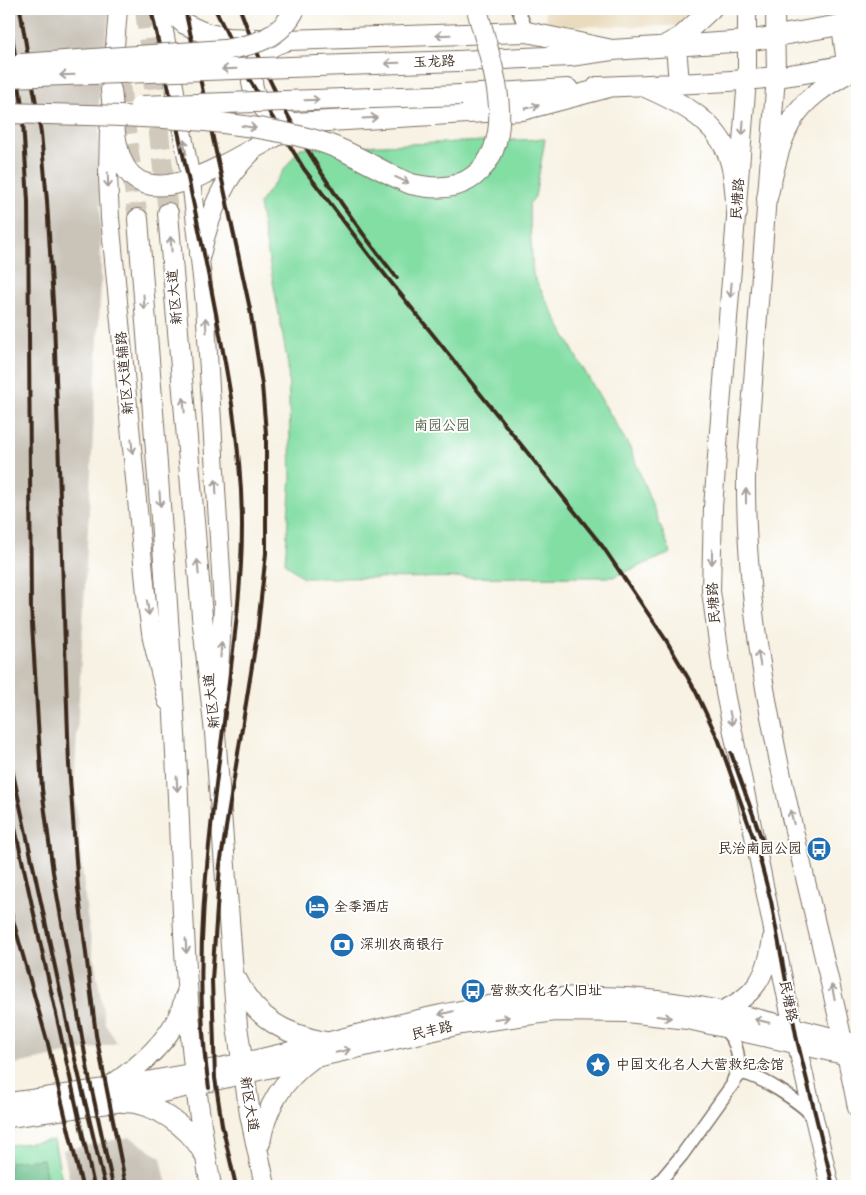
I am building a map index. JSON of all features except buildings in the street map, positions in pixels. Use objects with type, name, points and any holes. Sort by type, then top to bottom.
[{"type":"main road","name":"新区大道辅路","points":[[118,9],[111,90],[108,176],[110,218],[146,594],[152,639],[175,735]]},
{"type":"main road","points":[[160,9],[191,180],[200,255],[223,606],[215,733]]},
{"type":"main road","points":[[167,9],[185,24],[205,33],[227,38],[288,40],[527,32],[612,50]]},
{"type":"main road","points":[[9,64],[224,50],[252,46],[274,36],[286,25],[295,9]]},
{"type":"main road","points":[[9,112],[165,119],[229,124],[273,131],[327,144],[411,184],[424,187],[449,187],[460,184],[478,172],[491,155],[499,136],[498,100],[477,9]]},
{"type":"main road","points":[[679,83],[669,46],[711,9]]},
{"type":"main road","name":"民塘路","points":[[747,9],[747,79],[713,507],[711,591],[725,693],[795,1036],[830,1186]]},
{"type":"main road","name":"民塘路","points":[[775,9],[776,76],[746,475],[746,526],[750,590],[756,638],[773,734],[851,1049],[857,1108]]},
{"type":"main road","points":[[854,64],[849,19],[857,11]]},
{"type":"main road","name":"玉龙路","points":[[9,77],[570,56],[612,50],[748,41],[776,37],[849,19]]},
{"type":"main road","points":[[288,40],[277,43],[259,58],[253,73],[253,90],[260,105],[272,117],[283,121],[304,123],[522,110],[609,87]]},
{"type":"main road","points":[[9,112],[609,87],[747,79],[808,73],[854,64]]},
{"type":"main road","points":[[766,198],[781,141],[789,123],[811,96],[854,64]]},
{"type":"main road","points":[[639,84],[669,98],[713,129],[726,151],[731,166],[737,213]]},
{"type":"main road","points":[[111,90],[118,151],[128,172],[148,186],[162,187],[191,180],[304,123]]},
{"type":"main road","points":[[200,255],[206,229],[221,194],[236,168],[260,144]]},
{"type":"main road","name":"新区大道","points":[[168,213],[202,616],[215,733],[233,971],[243,1068],[265,1186]]},
{"type":"main road","points":[[138,219],[169,616],[188,985],[196,1079],[205,1155],[211,1186]]},
{"type":"main road","points":[[719,1018],[752,993],[763,974],[770,955],[773,925]]},
{"type":"main road","points":[[233,971],[244,995],[260,1014],[273,1025],[300,1037],[319,1050],[297,1070],[276,1095],[262,1127],[258,1155]]},
{"type":"main road","points":[[106,1089],[142,1063],[158,1045],[179,1016],[188,985]]},
{"type":"main road","name":"民丰路","points":[[9,1118],[124,1102],[196,1079],[319,1050],[461,1025],[555,1012],[719,1018],[851,1049]]},
{"type":"main road","name":"民丰路","points":[[9,1102],[196,1079]]},
{"type":"main road","points":[[124,1102],[136,1102],[173,1121],[197,1141],[205,1155]]},
{"type":"street","points":[[518,9],[527,32]]},
{"type":"street","points":[[656,1186],[701,1130],[733,1081],[739,1066],[738,1054],[730,1035],[719,1018]]},
{"type":"street","points":[[733,1081],[740,1074],[749,1074],[800,1103],[814,1119]]},
{"type":"shaded area","points":[[9,9],[110,9],[99,92],[101,283],[74,791],[87,916],[105,1023],[117,1043],[12,1065],[9,1050]]},
{"type":"shaded area","points":[[544,9],[688,9],[679,26],[548,26]]},
{"type":"shaded area","points":[[130,1137],[161,1158],[167,1186],[71,1186],[63,1150]]},
{"type":"green space","name":"南园公园","points":[[545,139],[535,197],[529,204],[533,275],[578,360],[630,448],[671,553],[613,577],[303,578],[285,563],[291,477],[288,365],[259,204],[300,148]]},
{"type":"green space","points":[[54,1140],[63,1186],[9,1186],[9,1145]]},
{"type":"green space","points":[[43,1159],[48,1186],[9,1186],[9,1162]]},
{"type":"tunnel","points":[[145,9],[168,213]]},
{"type":"tunnel","points":[[116,55],[138,219]]},
{"type":"railway","points":[[20,9],[41,133],[47,201],[54,319],[69,765],[78,888],[96,1035],[126,1186]]},
{"type":"railway","points":[[151,9],[223,351],[233,409],[241,496],[242,551],[238,600],[212,813],[204,905],[202,997],[209,1088]]},
{"type":"railway","points":[[185,9],[250,309],[262,385],[266,433],[266,553],[257,635],[220,865],[212,980],[215,1078],[222,1125],[236,1186]]},
{"type":"railway","points":[[215,9],[249,79],[304,169],[370,256],[603,547],[666,640],[695,690],[719,741],[756,845],[771,901],[797,1040],[833,1186]]},
{"type":"railway","points":[[240,9],[270,81],[307,150],[350,216],[397,278]]},
{"type":"railway","points":[[9,13],[22,106],[28,201],[31,607],[42,789],[53,872],[89,1077],[113,1186]]},
{"type":"railway","points":[[731,753],[762,840]]},
{"type":"railway","points":[[9,755],[75,1059],[105,1186]]},
{"type":"railway","points":[[9,801],[94,1186]]},
{"type":"railway","points":[[9,906],[48,1044],[82,1186]]},
{"type":"place","name":"民治南园公园","points":[[819,849]]},
{"type":"place","name":"全季酒店","points":[[317,907]]},
{"type":"place","name":"深圳农商银行","points":[[342,945]]},
{"type":"place","name":"营救文化名人旧址","points":[[473,991]]},
{"type":"place","name":"中国文化名人大营救纪念馆","points":[[598,1065]]}]
